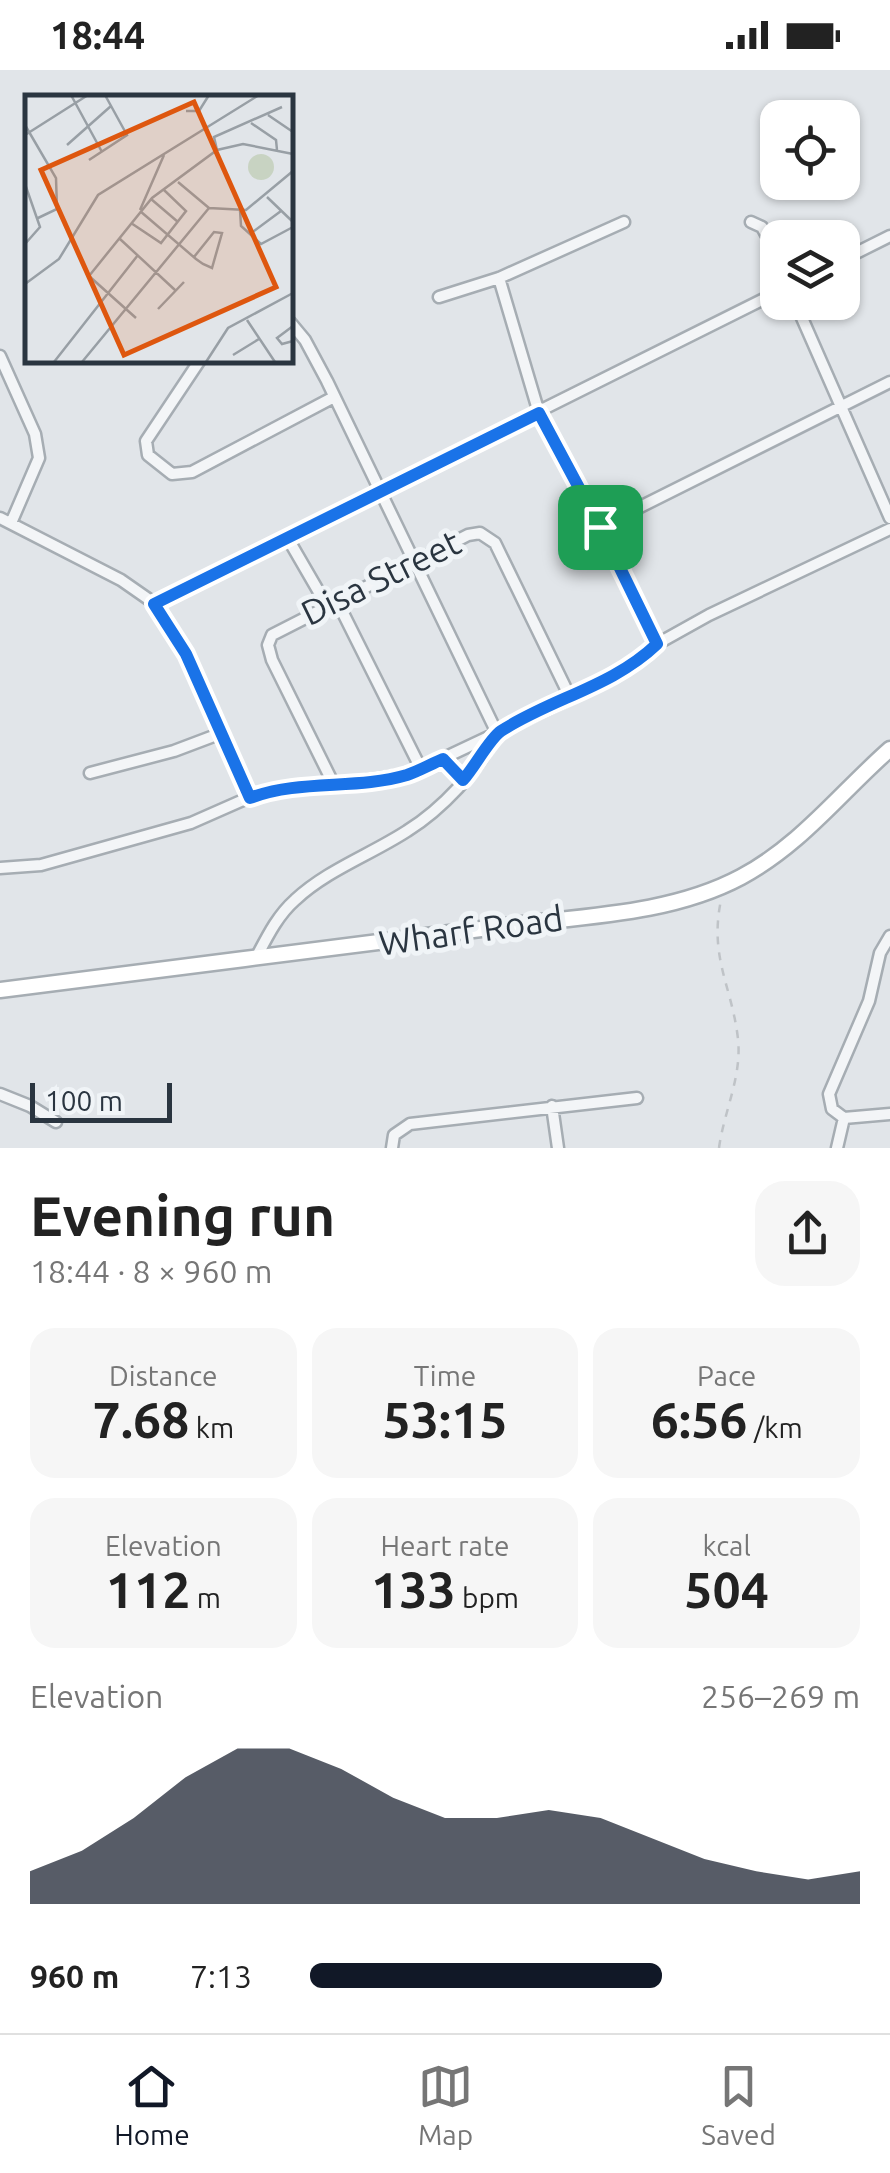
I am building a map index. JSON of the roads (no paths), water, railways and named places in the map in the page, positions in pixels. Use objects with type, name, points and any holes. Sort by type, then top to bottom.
[{"type":"street","points":[[439,297],[499,278],[624,222]]},
{"type":"street","points":[[751,222],[760,226]]},
{"type":"street","points":[[860,251],[890,236]]},
{"type":"street","points":[[499,278],[539,413],[657,644]]},
{"type":"street","points":[[154,604],[760,301]]},
{"type":"street","points":[[803,320],[890,518]]},
{"type":"street","points":[[292,324],[305,340],[334,398],[496,733]]},
{"type":"street","points":[[0,356],[35,434],[39,458],[5,521],[121,580],[154,604],[176,634],[250,798]]},
{"type":"street","points":[[199,362],[146,441],[152,459],[172,474],[192,472],[334,398]]},
{"type":"street","points":[[600,527],[890,382]]},
{"type":"street","points":[[0,391],[12,386]]},
{"type":"street","points":[[0,868],[41,864],[191,823],[283,788],[391,778],[421,769],[626,670],[657,644],[888,531]]},
{"type":"street","name":"Disa Street","points":[[334,784],[272,660],[268,645],[272,635],[468,534],[480,533],[495,543],[570,697]]},
{"type":"street","points":[[287,537],[332,603],[421,769]]},
{"type":"street","points":[[256,958],[273,926],[292,902],[317,882],[410,830],[463,780],[496,733]]},
{"type":"street","points":[[90,773],[220,734]]},
{"type":"street","name":"Wharf Road","points":[[0,990],[650,906],[725,884],[763,864],[800,838],[890,749]]},
{"type":"street","points":[[443,759],[463,780]]},
{"type":"street","points":[[890,936],[880,953],[869,1002],[829,1094],[832,1110],[844,1118],[890,1114]]},
{"type":"street","points":[[0,1094],[56,1122]]},
{"type":"street","points":[[392,1148],[394,1135],[410,1124],[637,1098]]},
{"type":"street","points":[[552,1106],[558,1148]]},
{"type":"street","points":[[837,1148],[844,1118]]}]
